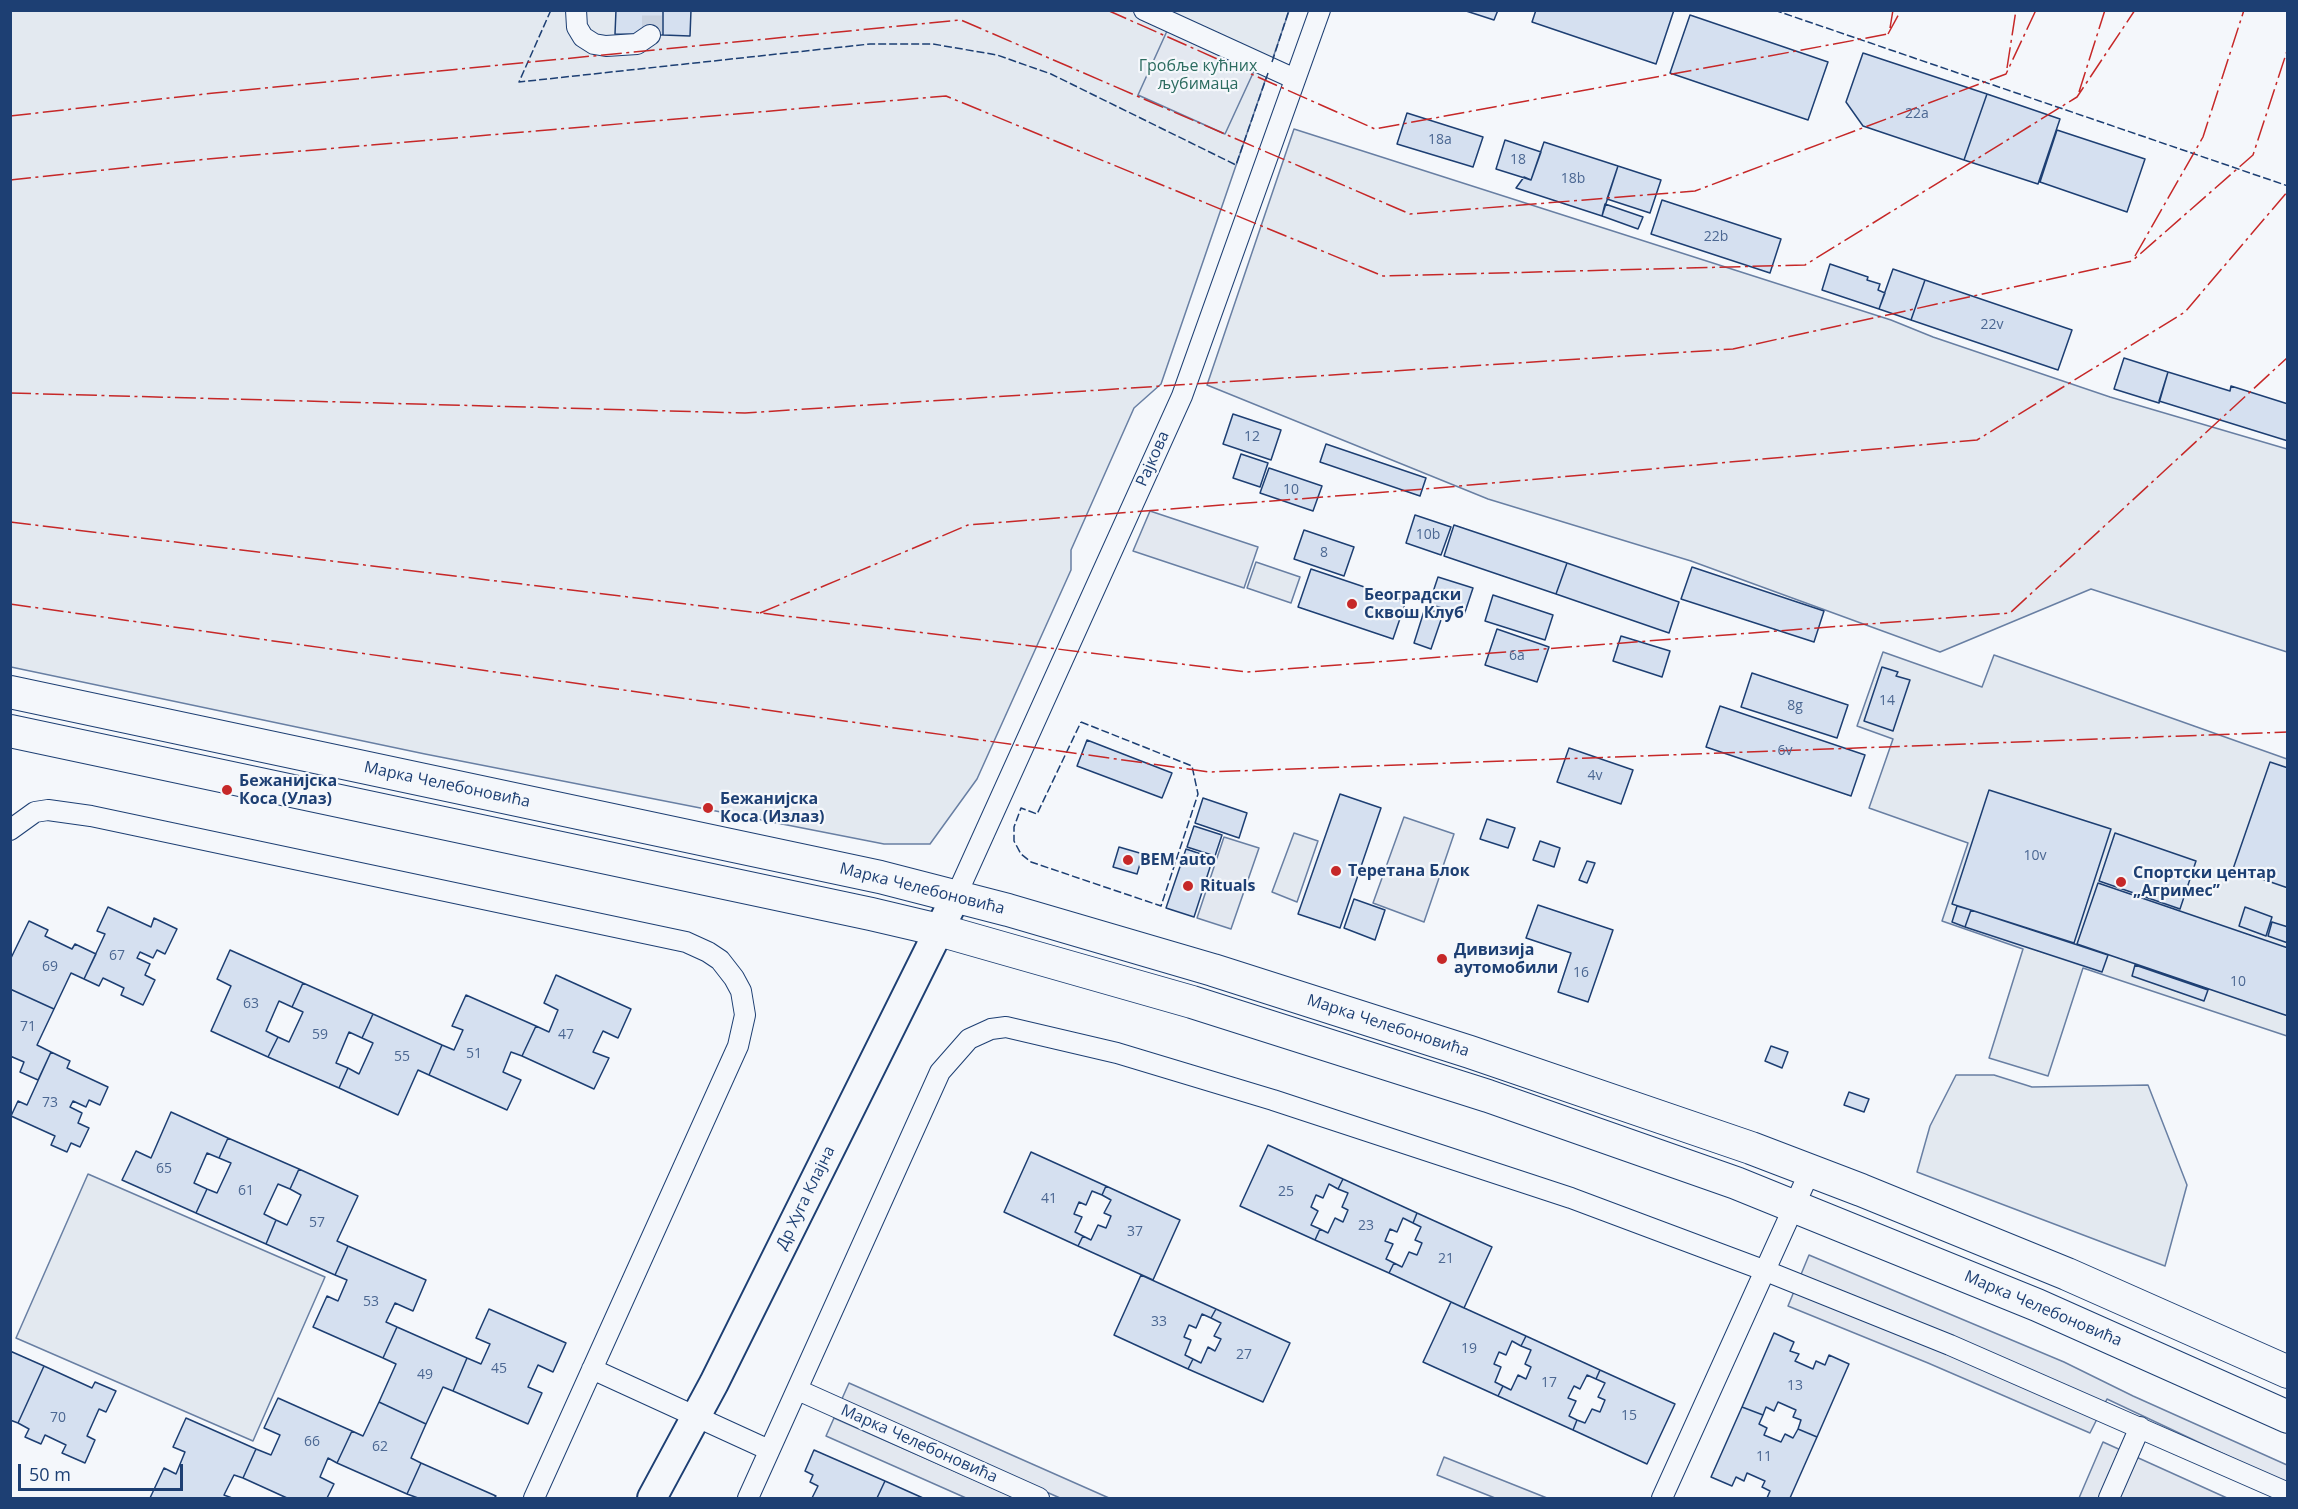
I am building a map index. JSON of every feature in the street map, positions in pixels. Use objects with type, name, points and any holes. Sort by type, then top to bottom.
[{"type":"main road","name":"Марка Челебоновића","points":[[10,692],[838,868],[956,896],[1213,970],[1470,1052],[1740,1144],[2067,1274],[2288,1372]]},
{"type":"main road","name":"Марка Челебоновића","points":[[10,731],[939,930],[1192,1002],[1476,1093],[1737,1183],[2037,1305],[2288,1417]]},
{"type":"main road","name":"Др Хуга Клајна","points":[[652,1498],[696,1416],[956,896]]},
{"type":"street","points":[[576,10],[578,27],[584,37],[594,44],[606,46],[637,44],[650,35]]},
{"type":"street","points":[[1144,10],[1295,80]]},
{"type":"street","name":"Рајкова","points":[[956,896],[1182,396],[1320,10]]},
{"type":"street","points":[[10,830],[35,812],[48,810],[80,814],[686,942],[720,960],[741,991],[745,1014],[738,1046],[534,1498]]},
{"type":"street","points":[[748,1498],[940,1072],[969,1039],[991,1029],[1006,1027],[1117,1053],[1308,1110],[1571,1198],[1767,1271],[1950,1345],[2288,1492]]},
{"type":"street","points":[[1662,1498],[1767,1271],[1810,1171]]},
{"type":"street","points":[[592,1369],[769,1450]]},
{"type":"street","name":"Марка Челебоновића","points":[[798,1390],[1040,1498]]},
{"type":"street","points":[[2109,1498],[2140,1427]]},
{"type":"green space","name":"Гробље кућних љубимаца","points":[[11,11],[1289,11],[1161,384],[1134,408],[1071,550],[1071,570],[977,779],[930,844],[884,844],[425,754],[11,667]]},
{"type":"green space","points":[[1294,129],[1891,320],[1933,337],[2110,397],[2287,449],[2287,652],[2091,589],[1940,652],[1691,561],[1488,499],[1207,385]]},
{"type":"green space","points":[[1256,562],[1300,577],[1291,603],[1247,588]]},
{"type":"green space","name":"Спортски центар „Агримес”","points":[[1883,652],[1982,687],[1994,655],[2287,759],[2287,1036],[2083,968],[2048,1076],[1989,1058],[2023,949],[1942,921],[1968,843],[1869,808],[1893,739],[1857,726]]},
{"type":"green space","points":[[1294,833],[1318,841],[1297,902],[1272,892]]},
{"type":"green space","points":[[1956,1075],[1994,1075],[2032,1087],[2148,1085],[2187,1185],[2165,1266],[1917,1172],[1930,1126]]},
{"type":"green space","points":[[88,1174],[325,1277],[253,1441],[16,1338]]},
{"type":"shaded area","points":[[1167,31],[1254,71],[1225,134],[1138,95]]},
{"type":"shaded area","points":[[1150,511],[1258,547],[1244,588],[1133,551]]},
{"type":"shaded area","points":[[1404,817],[1454,834],[1424,922],[1373,903]]},
{"type":"shaded area","points":[[1224,837],[1259,848],[1231,929],[1197,918]]},
{"type":"shaded area","points":[[1809,1255],[2064,1362],[2133,1396],[2287,1465],[2287,1484],[2107,1399],[2090,1433],[1788,1306]]},
{"type":"shaded area","points":[[849,1383],[1109,1498],[1060,1498],[841,1401]]},
{"type":"shaded area","points":[[834,1418],[1016,1498],[966,1498],[826,1436]]},
{"type":"shaded area","points":[[2103,1442],[2227,1498],[2079,1498]]},
{"type":"shaded area","points":[[1444,1457],[1547,1498],[1495,1498],[1437,1475]]},
{"type":"building","points":[[616,10],[663,10],[663,35],[615,34]]},
{"type":"building","points":[[663,10],[691,10],[690,36],[663,35]]},
{"type":"building","points":[[1463,10],[1498,10],[1494,20]]},
{"type":"building","points":[[1536,10],[1674,10],[1656,64],[1532,22]]},
{"type":"building","points":[[1690,15],[1828,62],[1808,120],[1670,73]]},
{"type":"building","points":[[1863,53],[1987,94],[1964,160],[1863,126],[1846,102]]},
{"type":"building","points":[[1987,94],[2060,119],[2038,184],[1964,160]]},
{"type":"building","points":[[1407,113],[1483,137],[1473,167],[1397,144]]},
{"type":"building","points":[[2057,130],[2145,159],[2127,212],[2040,182]]},
{"type":"building","points":[[1505,140],[1541,152],[1531,180],[1496,169]]},
{"type":"building","points":[[1544,142],[1618,166],[1602,216],[1516,188],[1524,177],[1531,180]]},
{"type":"building","points":[[1618,166],[1661,180],[1650,213],[1607,199]]},
{"type":"building","points":[[1662,200],[1781,239],[1770,273],[1651,234]]},
{"type":"building","points":[[1605,204],[1643,217],[1638,229],[1602,216]]},
{"type":"building","points":[[1830,264],[1868,277],[1867,280],[1880,284],[1878,290],[1885,293],[1879,309],[1822,290]]},
{"type":"building","points":[[1893,269],[1925,280],[1911,320],[1879,309]]},
{"type":"building","points":[[1925,280],[2072,330],[2058,370],[1911,320]]},
{"type":"building","points":[[2124,358],[2168,372],[2159,403],[2114,389]]},
{"type":"building","points":[[2168,372],[2230,391],[2231,386],[2288,404],[2288,441],[2159,401]]},
{"type":"building","points":[[1233,414],[1281,430],[1271,460],[1223,444]]},
{"type":"building","points":[[1326,444],[1426,478],[1420,496],[1320,462]]},
{"type":"building","points":[[1241,454],[1268,463],[1260,487],[1233,478]]},
{"type":"building","points":[[1269,468],[1322,486],[1313,511],[1260,493]]},
{"type":"building","points":[[1415,515],[1451,527],[1441,555],[1406,543]]},
{"type":"building","points":[[1454,525],[1567,563],[1556,594],[1444,556]]},
{"type":"building","points":[[1304,530],[1354,547],[1344,576],[1294,559]]},
{"type":"building","points":[[1567,563],[1679,602],[1669,633],[1556,594]]},
{"type":"building","points":[[1692,567],[1824,611],[1814,642],[1681,599]]},
{"type":"building","name":"Београдски Сквош Клуб","points":[[1311,569],[1406,601],[1393,639],[1298,607]]},
{"type":"building","points":[[1438,577],[1473,588],[1464,615],[1429,604]]},
{"type":"building","points":[[1493,595],[1553,615],[1545,640],[1485,621]]},
{"type":"building","points":[[1425,608],[1443,614],[1431,649],[1414,643]]},
{"type":"building","points":[[1497,629],[1549,647],[1537,682],[1485,665]]},
{"type":"building","points":[[1621,636],[1670,651],[1662,677],[1613,661]]},
{"type":"building","points":[[1882,667],[1898,672],[1896,676],[1910,680],[1893,731],[1864,721]]},
{"type":"building","points":[[1752,673],[1848,705],[1837,738],[1741,707]]},
{"type":"building","points":[[1720,706],[1865,755],[1851,796],[1706,747]]},
{"type":"building","points":[[1087,740],[1172,773],[1162,798],[1077,766]]},
{"type":"building","points":[[1569,748],[1633,770],[1621,804],[1557,782]]},
{"type":"building","points":[[2270,762],[2288,768],[2288,888],[2233,869]]},
{"type":"building","points":[[1989,790],[2111,829],[2074,943],[1952,904]]},
{"type":"building","name":"Теретана Блок","points":[[1340,794],[1381,808],[1340,928],[1298,914]]},
{"type":"building","points":[[1203,798],[1247,813],[1239,838],[1195,823]]},
{"type":"building","points":[[1487,819],[1515,828],[1508,848],[1480,839]]},
{"type":"building","points":[[1194,826],[1222,835],[1215,856],[1187,847]]},
{"type":"building","points":[[2115,833],[2196,861],[2180,909],[2099,881]]},
{"type":"building","points":[[1540,841],[1560,848],[1554,867],[1533,860]]},
{"type":"building","name":"BEM auto","points":[[1119,847],[1143,854],[1137,874],[1113,867]]},
{"type":"building","points":[[1186,849],[1213,858],[1194,917],[1166,908]]},
{"type":"building","points":[[1587,861],[1595,863],[1587,883],[1579,880]]},
{"type":"building","points":[[2098,883],[2288,948],[2288,1016],[2077,944]]},
{"type":"building","points":[[1354,899],[1385,910],[1375,940],[1344,928]]},
{"type":"building","points":[[1538,905],[1613,930],[1588,1002],[1558,992],[1571,953],[1526,938]]},
{"type":"building","points":[[1957,906],[1971,910],[1965,927],[1952,922]]},
{"type":"building","points":[[108,907],[151,927],[154,918],[177,929],[165,954],[157,950],[153,958],[140,952],[137,958],[150,964],[145,975],[155,980],[143,1005],[121,995],[124,988],[103,978],[99,986],[84,979],[105,934],[97,931]]},
{"type":"building","points":[[2245,907],[2272,917],[2266,936],[2239,926]]},
{"type":"building","points":[[1971,910],[2108,955],[2102,972],[1965,927]]},
{"type":"building","points":[[29,921],[48,930],[45,936],[72,949],[75,944],[96,954],[84,979],[71,973],[54,1009],[10,989],[10,960]]},
{"type":"building","points":[[2272,922],[2288,927],[2288,943],[2268,936]]},
{"type":"building","points":[[230,950],[303,983],[292,1007],[279,1001],[266,1031],[278,1037],[268,1057],[211,1031],[231,986],[217,979]]},
{"type":"building","points":[[2135,965],[2208,990],[2204,1001],[2132,976]]},
{"type":"building","points":[[556,975],[631,1009],[618,1038],[603,1031],[593,1052],[609,1058],[594,1089],[522,1056],[536,1026],[549,1032],[558,1010],[544,1003]]},
{"type":"building","points":[[303,983],[373,1014],[362,1038],[349,1032],[336,1063],[348,1068],[339,1088],[268,1057],[278,1037],[289,1042],[303,1012],[292,1007]]},
{"type":"building","points":[[10,989],[54,1009],[37,1045],[51,1052],[38,1080],[20,1072],[24,1062],[10,1056]]},
{"type":"building","points":[[466,995],[536,1026],[522,1056],[511,1052],[503,1072],[521,1080],[507,1110],[429,1075],[442,1045],[454,1050],[463,1030],[452,1026]]},
{"type":"building","points":[[373,1014],[442,1045],[429,1075],[418,1070],[398,1115],[339,1088],[348,1068],[359,1074],[373,1043],[362,1038]]},
{"type":"building","points":[[1771,1046],[1788,1052],[1782,1068],[1765,1061]]},
{"type":"building","points":[[51,1052],[70,1061],[67,1068],[108,1087],[100,1105],[89,1100],[86,1107],[73,1101],[70,1107],[82,1113],[78,1123],[89,1128],[80,1147],[71,1143],[67,1152],[51,1145],[55,1136],[11,1116],[18,1101],[27,1105]]},
{"type":"building","points":[[1849,1092],[1869,1099],[1864,1112],[1844,1105]]},
{"type":"building","points":[[171,1112],[228,1138],[219,1158],[207,1153],[194,1183],[207,1189],[196,1213],[122,1180],[136,1151],[151,1158]]},
{"type":"building","points":[[228,1138],[299,1169],[290,1189],[278,1184],[264,1214],[276,1220],[266,1244],[196,1213],[207,1189],[217,1193],[231,1163],[219,1158]]},
{"type":"building","points":[[1268,1145],[1343,1179],[1338,1189],[1329,1184],[1323,1198],[1316,1195],[1311,1207],[1318,1211],[1311,1225],[1320,1229],[1315,1240],[1240,1206]]},
{"type":"building","points":[[1031,1152],[1106,1186],[1102,1195],[1092,1191],[1086,1205],[1079,1202],[1074,1214],[1082,1217],[1075,1232],[1083,1236],[1078,1246],[1004,1212]]},
{"type":"building","points":[[299,1169],[358,1196],[337,1241],[348,1246],[335,1275],[266,1244],[276,1220],[287,1225],[301,1195],[290,1189]]},
{"type":"building","points":[[1343,1179],[1417,1213],[1413,1223],[1403,1218],[1397,1232],[1390,1229],[1385,1241],[1393,1244],[1386,1259],[1394,1263],[1389,1273],[1315,1240],[1320,1229],[1328,1233],[1335,1218],[1343,1222],[1348,1210],[1342,1207],[1348,1193],[1338,1189]]},
{"type":"building","points":[[1106,1186],[1180,1220],[1153,1280],[1078,1246],[1083,1236],[1091,1240],[1098,1225],[1106,1228],[1111,1216],[1104,1213],[1111,1200],[1102,1195]]},
{"type":"building","points":[[1417,1213],[1492,1247],[1464,1308],[1389,1273],[1394,1263],[1402,1267],[1409,1252],[1417,1255],[1422,1243],[1415,1240],[1421,1227],[1413,1223]]},
{"type":"building","points":[[348,1246],[426,1280],[413,1311],[395,1303],[386,1322],[397,1327],[383,1358],[313,1327],[327,1296],[338,1301],[347,1280],[335,1275]]},
{"type":"building","points":[[1141,1275],[1216,1309],[1211,1318],[1202,1314],[1196,1328],[1189,1325],[1184,1337],[1191,1340],[1185,1355],[1193,1359],[1188,1369],[1114,1335]]},
{"type":"building","points":[[1451,1302],[1526,1336],[1521,1346],[1512,1341],[1506,1355],[1499,1352],[1494,1364],[1501,1367],[1495,1382],[1503,1386],[1498,1396],[1423,1362]]},
{"type":"building","points":[[489,1309],[566,1343],[553,1372],[538,1365],[528,1387],[542,1393],[528,1424],[453,1391],[467,1358],[481,1364],[490,1344],[476,1338]]},
{"type":"building","points":[[1216,1309],[1290,1343],[1263,1402],[1188,1369],[1193,1359],[1201,1363],[1208,1347],[1215,1351],[1221,1339],[1214,1336],[1221,1323],[1211,1318]]},
{"type":"building","points":[[397,1327],[467,1358],[453,1391],[443,1387],[426,1424],[379,1402],[396,1364],[383,1358]]},
{"type":"building","points":[[1774,1333],[1794,1342],[1790,1351],[1799,1354],[1795,1361],[1813,1369],[1816,1361],[1825,1365],[1829,1355],[1849,1364],[1817,1437],[1798,1429],[1801,1420],[1793,1417],[1796,1410],[1778,1402],[1774,1411],[1766,1407],[1763,1415],[1742,1407]]},
{"type":"building","points":[[1526,1336],[1600,1370],[1596,1379],[1587,1375],[1580,1389],[1574,1386],[1568,1398],[1576,1401],[1569,1416],[1577,1420],[1573,1430],[1498,1396],[1503,1386],[1511,1390],[1518,1375],[1526,1379],[1531,1367],[1525,1364],[1531,1350],[1521,1346]]},
{"type":"building","points":[[10,1351],[44,1366],[18,1423],[10,1420]]},
{"type":"building","points":[[44,1366],[92,1388],[95,1382],[116,1391],[106,1412],[99,1409],[87,1436],[95,1440],[85,1463],[62,1453],[66,1445],[45,1435],[41,1444],[25,1437],[29,1429],[18,1423]]},
{"type":"building","points":[[1600,1370],[1675,1404],[1647,1464],[1573,1430],[1577,1420],[1585,1423],[1592,1409],[1600,1412],[1605,1400],[1598,1397],[1605,1383],[1596,1379]]},
{"type":"building","points":[[278,1398],[352,1431],[337,1463],[328,1458],[320,1477],[334,1484],[327,1498],[287,1498],[243,1478],[256,1449],[271,1455],[280,1435],[264,1428]]},
{"type":"building","points":[[379,1402],[426,1424],[411,1458],[421,1463],[407,1494],[337,1463],[352,1431],[363,1436]]},
{"type":"building","points":[[1742,1407],[1763,1415],[1759,1424],[1767,1428],[1764,1435],[1781,1442],[1785,1434],[1793,1438],[1798,1429],[1817,1437],[1790,1498],[1767,1498],[1770,1491],[1762,1487],[1765,1481],[1747,1473],[1744,1481],[1736,1477],[1732,1486],[1711,1477]]},
{"type":"building","points":[[186,1418],[256,1449],[243,1478],[234,1475],[224,1495],[232,1498],[150,1498],[164,1468],[176,1474],[185,1452],[173,1447]]},
{"type":"building","points":[[814,1450],[885,1481],[877,1498],[812,1498],[818,1486],[810,1482],[813,1475],[805,1471]]},
{"type":"building","points":[[421,1463],[496,1496],[494,1498],[418,1498],[407,1494]]},
{"type":"building","points":[[885,1481],[923,1498],[877,1498]]},
{"type":"tunnel","points":[[650,35],[652,10]]},
{"type":"fence","points":[[551,10],[519,82],[870,44],[933,44],[997,55],[1051,74],[1236,165],[1268,73]]},
{"type":"fence","points":[[1272,62],[1289,10]]},
{"type":"fence","points":[[1774,10],[2288,186]]},
{"type":"fence","points":[[1081,722],[1192,766],[1198,794],[1161,906],[1031,862],[1021,854],[1014,841],[1014,827],[1021,808],[1037,814],[1081,722]]},
{"type":"power","points":[[1107,10],[1375,129],[1888,34]]},
{"type":"power","points":[[1890,28],[1893,10]]},
{"type":"power","points":[[1888,34],[1901,10]]},
{"type":"power","points":[[2007,68],[2016,10]]},
{"type":"power","points":[[10,116],[214,93],[961,20],[1410,214],[1695,191],[2006,74],[2036,10]]},
{"type":"power","points":[[2079,92],[2105,10]]},
{"type":"power","points":[[10,180],[208,159],[946,96],[1383,276],[1805,265],[2077,97],[2135,10]]},
{"type":"power","points":[[2135,256],[2203,137],[2244,10]]},
{"type":"power","points":[[10,393],[745,413],[1733,349],[2132,261],[2253,155],[2288,48]]},
{"type":"power","points":[[760,613],[968,525],[1437,488],[1977,440],[2185,312],[2288,191]]},
{"type":"power","points":[[10,522],[1247,672],[2010,613],[2288,357]]},
{"type":"power","points":[[10,604],[1209,772],[2288,732]]},
{"type":"place","name":"Београдски Сквош Клуб","points":[[1352,604]]},
{"type":"place","name":"Бежанијска Коса (Улаз)","points":[[227,790]]},
{"type":"place","name":"Бежанијска Коса (Излаз)","points":[[708,808]]},
{"type":"place","name":"BEM auto","points":[[1128,860]]},
{"type":"place","name":"Теретана Блок","points":[[1336,871]]},
{"type":"place","name":"Спортски центар „Агримес”","points":[[2121,882]]},
{"type":"place","name":"Rituals","points":[[1188,886]]},
{"type":"place","name":"Дивизија аутомобили","points":[[1442,959]]}]
